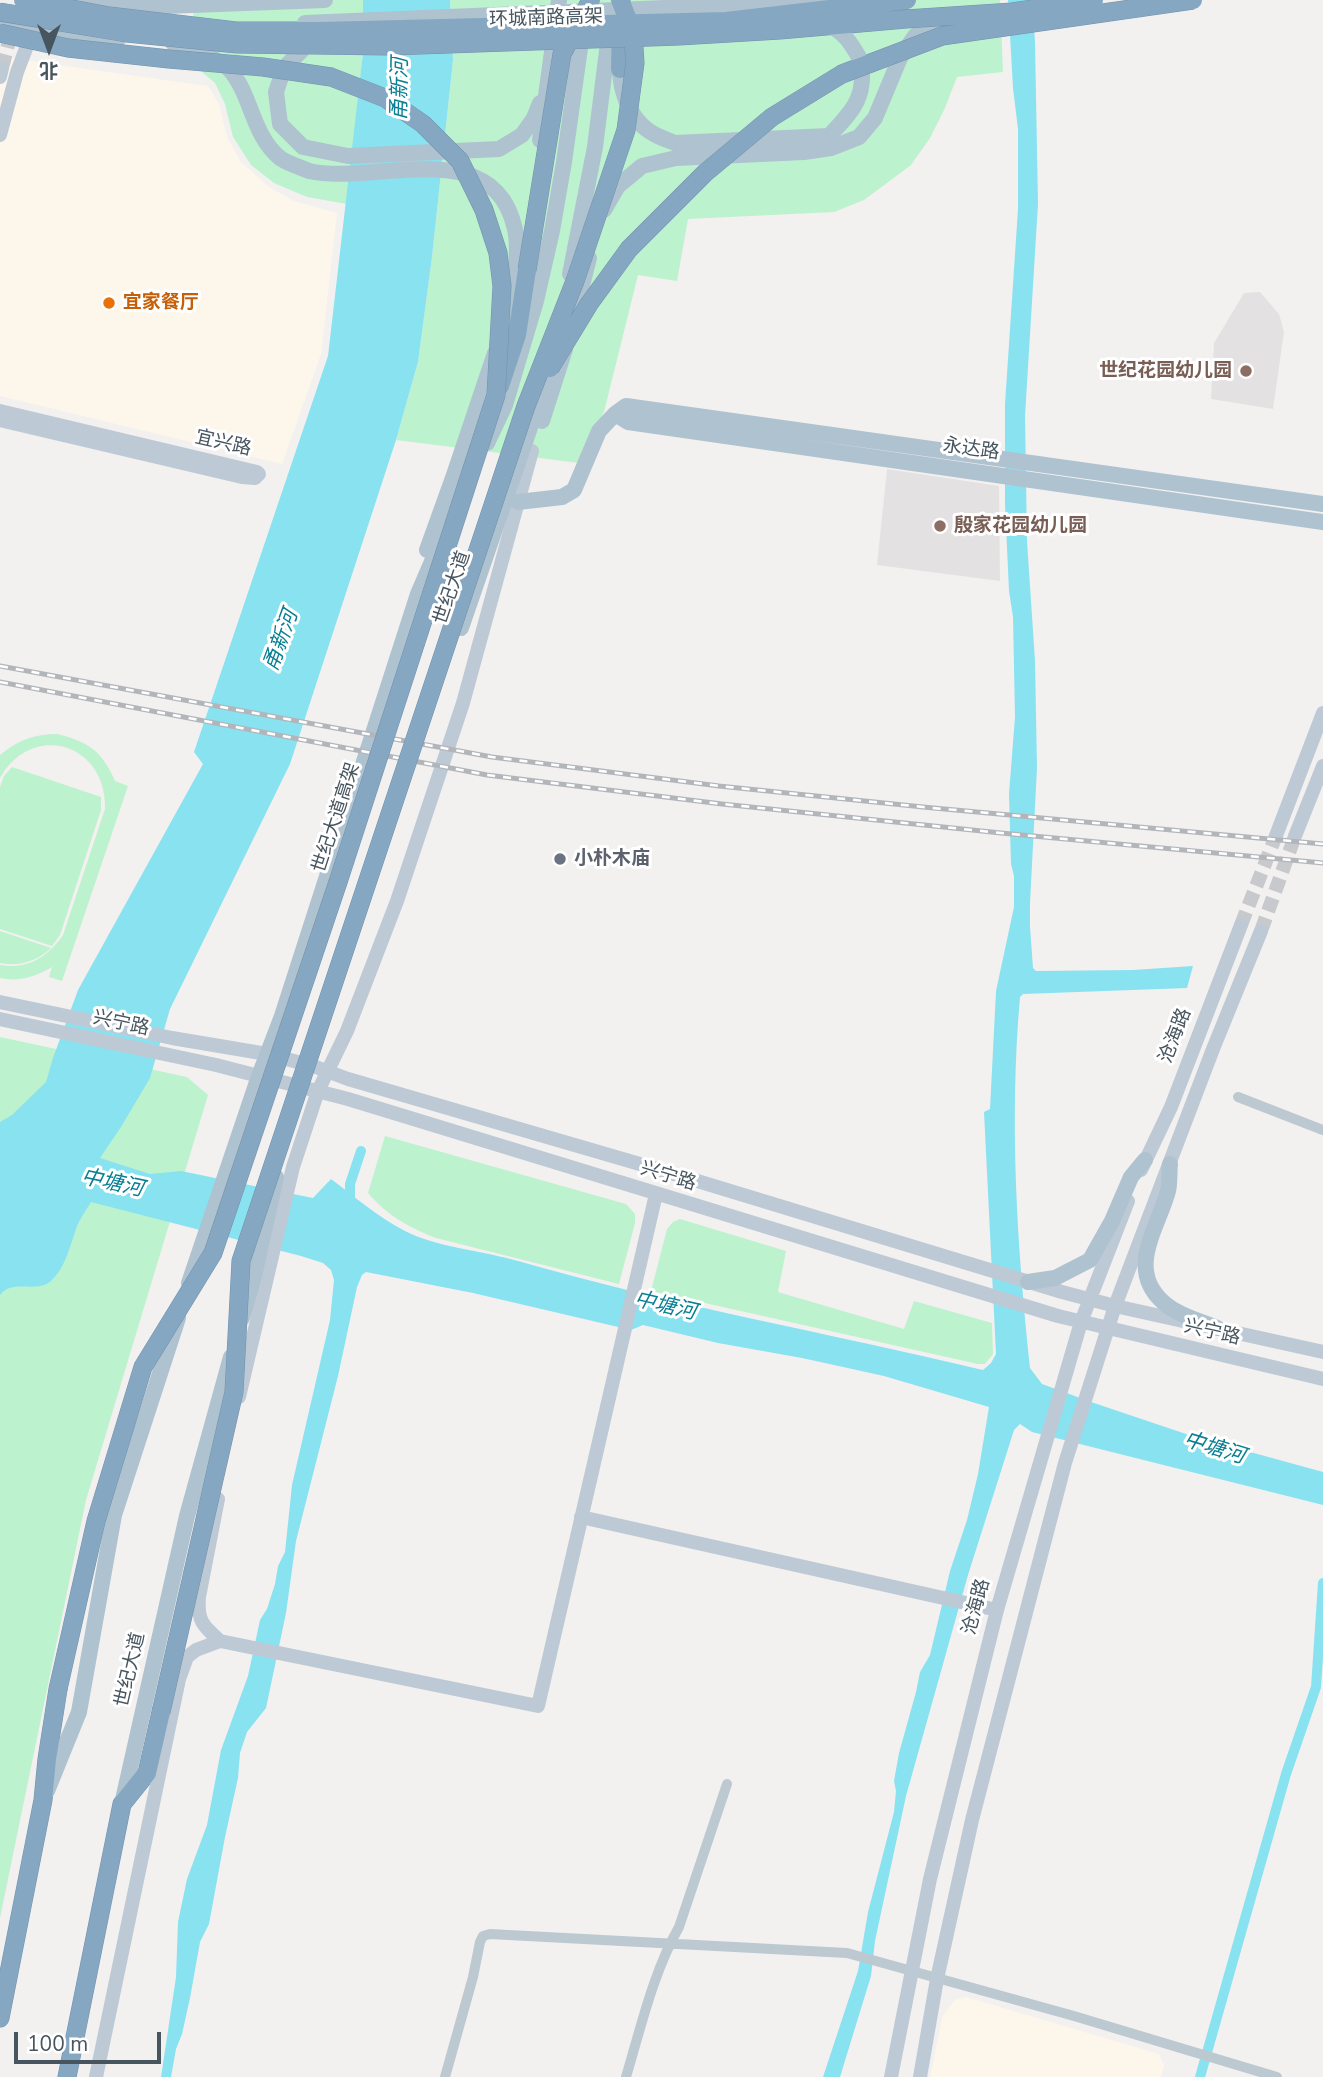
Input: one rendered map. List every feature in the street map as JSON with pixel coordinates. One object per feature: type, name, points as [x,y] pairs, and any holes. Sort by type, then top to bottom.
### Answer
[{"type":"highway","name":"环城南路高架","points":[[23,0],[108,16],[236,31],[320,31],[726,21],[907,0]]},
{"type":"highway","points":[[37,0],[44,0]]},
{"type":"highway","points":[[496,395],[517,335],[562,54],[588,0]]},
{"type":"highway","points":[[612,68],[621,0]]},
{"type":"highway","points":[[122,1804],[147,1773],[234,1392],[241,1261],[526,406],[575,281],[626,130],[635,63],[633,32],[621,0]]},
{"type":"highway","name":"环城南路高架","points":[[0,12],[127,33],[237,44],[391,46],[780,30],[1012,12],[1094,0]]},
{"type":"highway","points":[[526,406],[589,304],[629,249],[705,173],[772,117],[830,81],[942,36],[1193,0]]},
{"type":"highway","points":[[0,33],[68,48],[169,60],[263,67],[331,77],[385,98],[422,124],[460,161],[484,210],[498,253],[502,286],[496,395]]},
{"type":"highway","name":"世纪大道高架","points":[[43,1800],[58,1689],[96,1521],[143,1367],[206,1255],[338,882],[496,395]]},
{"type":"highway","points":[[0,2018],[43,1800]]},
{"type":"highway","name":"世纪大道","points":[[67,2077],[122,1804]]},
{"type":"main road","points":[[37,0],[166,6],[325,0]]},
{"type":"main road","points":[[418,594],[422,564],[501,334],[515,283],[538,153],[559,0]]},
{"type":"main road","name":"世纪大道","points":[[206,1255],[259,1076],[282,1016],[418,594],[463,491],[505,405],[536,301],[552,231],[588,0]]},
{"type":"main road","name":"世纪大道","points":[[122,1804],[187,1516],[254,1276],[276,1175],[320,1069],[511,502],[559,327],[612,68],[613,0]]},
{"type":"main road","points":[[551,61],[534,118],[522,135],[499,149],[348,156],[303,147],[280,124],[276,92],[284,68],[302,50],[331,38],[425,29],[593,21],[719,16],[808,17],[832,26],[848,38],[860,59],[864,74],[861,93],[851,113],[829,135],[675,143],[652,133],[639,122],[626,101],[612,68],[630,0]]},
{"type":"main road","points":[[34,28],[120,29],[271,24],[865,0]]},
{"type":"main road","points":[[320,1069],[347,1031],[397,901],[463,702],[511,502],[532,451],[568,341],[595,230],[604,208],[618,186],[642,166],[676,158],[804,152],[831,148],[859,137],[875,118],[900,58],[915,36],[928,25],[948,14],[979,6],[1061,0]]},
{"type":"main road","points":[[358,21],[593,21],[808,2]]},
{"type":"main road","points":[[0,20],[78,36],[183,44],[229,69],[249,104],[259,132],[270,148],[282,160],[309,171],[340,173],[429,169],[470,174],[494,189],[506,206],[516,230],[515,283]]},
{"type":"main road","points":[[0,135],[17,72],[34,28]]},
{"type":"main road","name":"永达路","points":[[1323,504],[1036,472],[1000,475],[628,422],[615,414],[626,406],[996,459],[1036,472],[1323,522]]},
{"type":"main road","name":"宜兴路","points":[[0,411],[259,474],[256,478],[242,477],[0,420]]},
{"type":"main road","points":[[511,502],[562,497],[575,491],[599,431],[615,414]]},
{"type":"main road","points":[[1277,833],[1323,713]]},
{"type":"main road","points":[[1295,836],[1323,766]]},
{"type":"main road","name":"沧海路","points":[[891,2077],[930,1879],[997,1610],[1081,1322],[1145,1160],[1171,1107],[1241,925]]},
{"type":"main road","name":"沧海路","points":[[920,2077],[937,1979],[972,1819],[1073,1438],[1115,1306],[1261,931]]},
{"type":"main road","name":"兴宁路","points":[[0,1002],[172,1038],[267,1054],[1088,1300],[1323,1352]]},
{"type":"main road","name":"兴宁路","points":[[0,1018],[167,1054],[348,1099],[1030,1308],[1323,1380]]},
{"type":"main road","points":[[220,1642],[204,1627],[198,1613],[199,1597],[230,1438],[312,1090]]},
{"type":"main road","name":"沧海路","points":[[1028,1282],[1055,1278],[1090,1260],[1106,1233],[1131,1177],[1145,1160]]},
{"type":"main road","name":"沧海路","points":[[1170,1164],[1168,1189],[1146,1252],[1147,1282],[1164,1304],[1217,1328]]},
{"type":"main road","points":[[96,2077],[178,1679],[187,1657],[196,1650],[220,1642],[538,1706],[656,1194]]},
{"type":"main road","points":[[43,1800],[79,1712],[114,1516],[206,1255]]},
{"type":"main road","points":[[581,1517],[997,1610]]},
{"type":"street","points":[[1238,1097],[1323,1130]]},
{"type":"street","points":[[626,2077],[652,1990],[680,1927],[727,1784]]},
{"type":"street","points":[[445,2077],[480,1942],[483,1936],[490,1934],[855,1955],[1074,2016],[1277,2077]]},
{"type":"shaded area","points":[[0,55],[208,86],[219,104],[227,137],[241,162],[269,187],[294,201],[337,213],[321,354],[282,464],[0,396]]},
{"type":"shaded area","name":"世纪花园幼儿园","points":[[1260,292],[1279,314],[1284,332],[1273,409],[1211,399],[1214,343],[1244,293]]},
{"type":"shaded area","name":"殷家花园幼儿园","points":[[887,469],[999,486],[1000,581],[877,565]]},
{"type":"shaded area","points":[[966,1997],[1159,2054],[1164,2065],[1161,2077],[930,2077],[943,2015],[955,2000]]},
{"type":"green space","points":[[193,0],[363,0],[363,53],[347,204],[307,197],[274,183],[251,165],[233,137],[225,104],[215,83],[195,66]]},
{"type":"green space","points":[[450,0],[1000,0],[1003,72],[957,77],[930,138],[911,165],[864,200],[834,212],[688,219],[677,281],[638,275],[604,412],[579,463],[396,440],[418,362],[432,257],[453,60]]},
{"type":"green space","points":[[57,734],[78,740],[93,749],[105,762],[115,781],[128,786],[62,981],[49,977],[52,967],[27,978],[0,978],[0,965],[28,964],[51,950],[63,935],[105,809],[102,786],[94,768],[81,755],[65,747],[48,745],[30,750],[14,760],[0,778],[0,755],[27,739]]},
{"type":"green space","points":[[12,767],[101,797],[101,810],[60,935],[52,946],[0,929],[0,787],[4,776]]},
{"type":"green space","points":[[0,931],[51,948],[28,962],[0,963]]},
{"type":"green space","points":[[0,1037],[187,1077],[208,1095],[86,1500],[0,1918]]},
{"type":"green space","points":[[385,1136],[626,1204],[635,1214],[635,1223],[619,1284],[436,1238],[399,1220],[368,1193]]},
{"type":"green space","points":[[680,1219],[786,1251],[778,1292],[904,1329],[914,1301],[992,1323],[993,1354],[985,1364],[978,1364],[651,1291],[667,1229]]},
{"type":"water","points":[[363,0],[450,0],[453,60],[418,362],[396,440],[290,764],[170,1009],[150,1078],[100,1158],[150,1174],[181,1171],[313,1198],[331,1179],[385,1220],[431,1241],[505,1257],[691,1305],[983,1370],[996,1354],[984,1112],[990,1109],[996,991],[1014,907],[1009,794],[1015,717],[1013,617],[1009,591],[1005,504],[1005,404],[1018,209],[1018,129],[1008,0],[1032,0],[1038,204],[1025,416],[1027,541],[1035,661],[1037,768],[1030,903],[1033,968],[1036,971],[1133,970],[1193,966],[1187,988],[1023,994],[1020,997],[1015,1090],[1016,1183],[1030,1368],[1042,1384],[1094,1403],[1192,1436],[1323,1472],[1323,1505],[1032,1432],[1020,1424],[1014,1430],[968,1575],[906,1796],[875,1941],[871,1976],[840,2077],[823,2077],[858,1971],[868,1912],[894,1812],[894,1781],[899,1753],[920,1672],[930,1655],[950,1571],[967,1520],[989,1407],[884,1376],[802,1358],[718,1343],[643,1325],[631,1330],[473,1293],[366,1272],[357,1287],[338,1376],[296,1541],[286,1613],[266,1708],[247,1732],[240,1753],[238,1778],[209,1924],[200,1942],[171,2077],[161,2077],[176,1977],[178,1922],[187,1879],[207,1825],[221,1750],[248,1676],[260,1620],[267,1609],[278,1566],[285,1552],[292,1485],[330,1320],[334,1280],[331,1270],[323,1263],[91,1202],[78,1224],[56,1276],[45,1285],[11,1287],[0,1295],[0,1122],[12,1115],[46,1082],[78,990],[203,764],[194,752],[328,356],[363,53]]},
{"type":"waterway","points":[[350,1206],[350,1184],[361,1151]]},
{"type":"waterway","points":[[1200,2077],[1286,1774],[1316,1687],[1323,1583]]},
{"type":"tunnel","points":[[2,68],[13,25]]},
{"type":"tunnel","points":[[1241,925],[1277,833]]},
{"type":"tunnel","points":[[1261,931],[1295,836]]},
{"type":"railway","points":[[0,666],[492,757],[719,786],[1323,844]]},
{"type":"railway","points":[[0,682],[487,775],[722,804],[1323,863]]},
{"type":"place","name":"宜家餐厅","points":[[109,303]]},
{"type":"place","name":"世纪花园幼儿园","points":[[1246,371]]},
{"type":"place","name":"殷家花园幼儿园","points":[[940,526]]},
{"type":"place","name":"小朴木庙","points":[[560,859]]},
{"type":"water label","name":"甬新河","points":[[401,89]]},
{"type":"water label","name":"甬新河","points":[[282,641]]},
{"type":"water label","name":"中塘河","points":[[112,1184]]},
{"type":"water label","name":"中塘河","points":[[665,1307]]},
{"type":"water label","name":"中塘河","points":[[1214,1449]]}]
